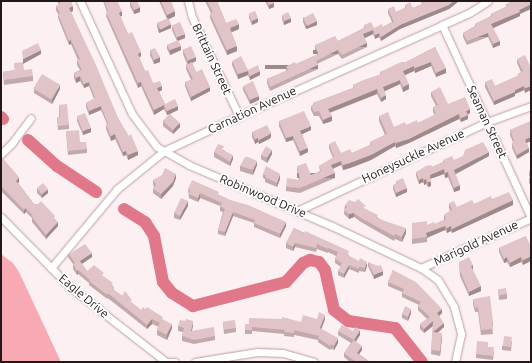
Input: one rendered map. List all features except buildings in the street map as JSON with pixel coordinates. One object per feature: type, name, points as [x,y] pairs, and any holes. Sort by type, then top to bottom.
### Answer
[{"type":"street","name":"Robinwood Drive","points":[[80,1],[132,114],[158,147],[189,165],[297,211],[421,268],[438,280],[454,307],[461,334],[455,362]]},
{"type":"street","name":"Brittain Street","points":[[188,1],[192,17],[239,116]]},
{"type":"street","name":"Carnation Avenue","points":[[51,268],[117,189],[164,151],[469,13],[488,1]]},
{"type":"street","name":"Seaman Street","points":[[442,25],[531,218]]},
{"type":"street","name":"Honeysuckle Avenue","points":[[297,211],[487,122],[531,106]]},
{"type":"street","points":[[1,154],[12,143],[31,118]]},
{"type":"street","name":"Eagle Drive","points":[[1,217],[70,287],[166,362],[175,362]]},
{"type":"street","name":"Marigold Avenue","points":[[421,268],[531,218]]},
{"type":"street","points":[[195,362],[217,360],[257,352],[283,353],[314,362]]},
{"type":"shaded area","points":[[1,254],[13,263],[19,272],[61,362],[1,362]]},
{"type":"waterway","points":[[28,140],[57,166],[96,192]]},
{"type":"waterway","points":[[124,209],[145,222],[154,236],[163,282],[172,293],[193,306],[286,282],[303,263],[310,260],[319,262],[325,270],[334,310],[348,321],[395,328],[422,362]]}]
